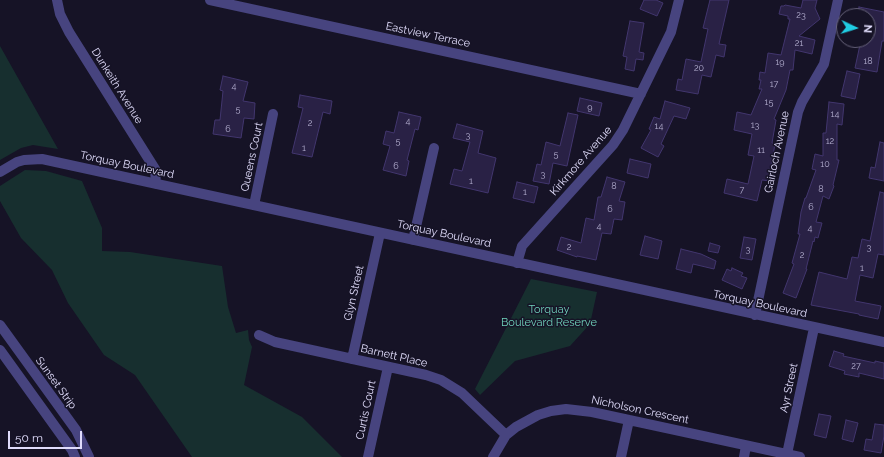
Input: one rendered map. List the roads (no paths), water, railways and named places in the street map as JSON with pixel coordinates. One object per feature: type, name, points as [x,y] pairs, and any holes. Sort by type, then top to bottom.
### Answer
[{"type":"street","name":"Dunkeith Avenue","points":[[57,0],[60,14],[69,32],[155,169],[156,184]]},
{"type":"street","name":"Eastview Terrace","points":[[210,0],[641,94]]},
{"type":"street","name":"Kirkmore Avenue","points":[[517,263],[522,246],[613,145],[623,130],[671,32],[679,0]]},
{"type":"street","name":"Gairloch Avenue","points":[[755,315],[798,112],[802,102],[824,64],[838,0]]},
{"type":"street","name":"Queens Court","points":[[254,205],[273,114]]},
{"type":"street","points":[[414,240],[434,148]]},
{"type":"street","name":"Torquay Boulevard","points":[[0,172],[17,162],[42,159],[884,342]]},
{"type":"street","name":"Glyn Street","points":[[352,359],[380,233]]},
{"type":"street","name":"Sunset Strip","points":[[0,324],[76,430],[89,457]]},
{"type":"street","name":"Ayr Street","points":[[787,454],[814,328]]},
{"type":"street","name":"Barnett Place","points":[[259,336],[275,342],[388,368],[426,375],[441,380],[462,393],[506,435]]},
{"type":"street","points":[[0,350],[72,450],[75,457]]},
{"type":"street","name":"Curtis Court","points":[[368,457],[388,368]]},
{"type":"street","name":"Nicholson Crescent","points":[[493,457],[506,435],[526,420],[551,411],[566,409],[580,410],[629,420],[800,457]]},
{"type":"street","points":[[621,457],[629,420]]},
{"type":"street","points":[[744,457],[746,446]]},
{"type":"park label","name":"Torquay Boulevard Reserve","points":[[549,316]]}]
